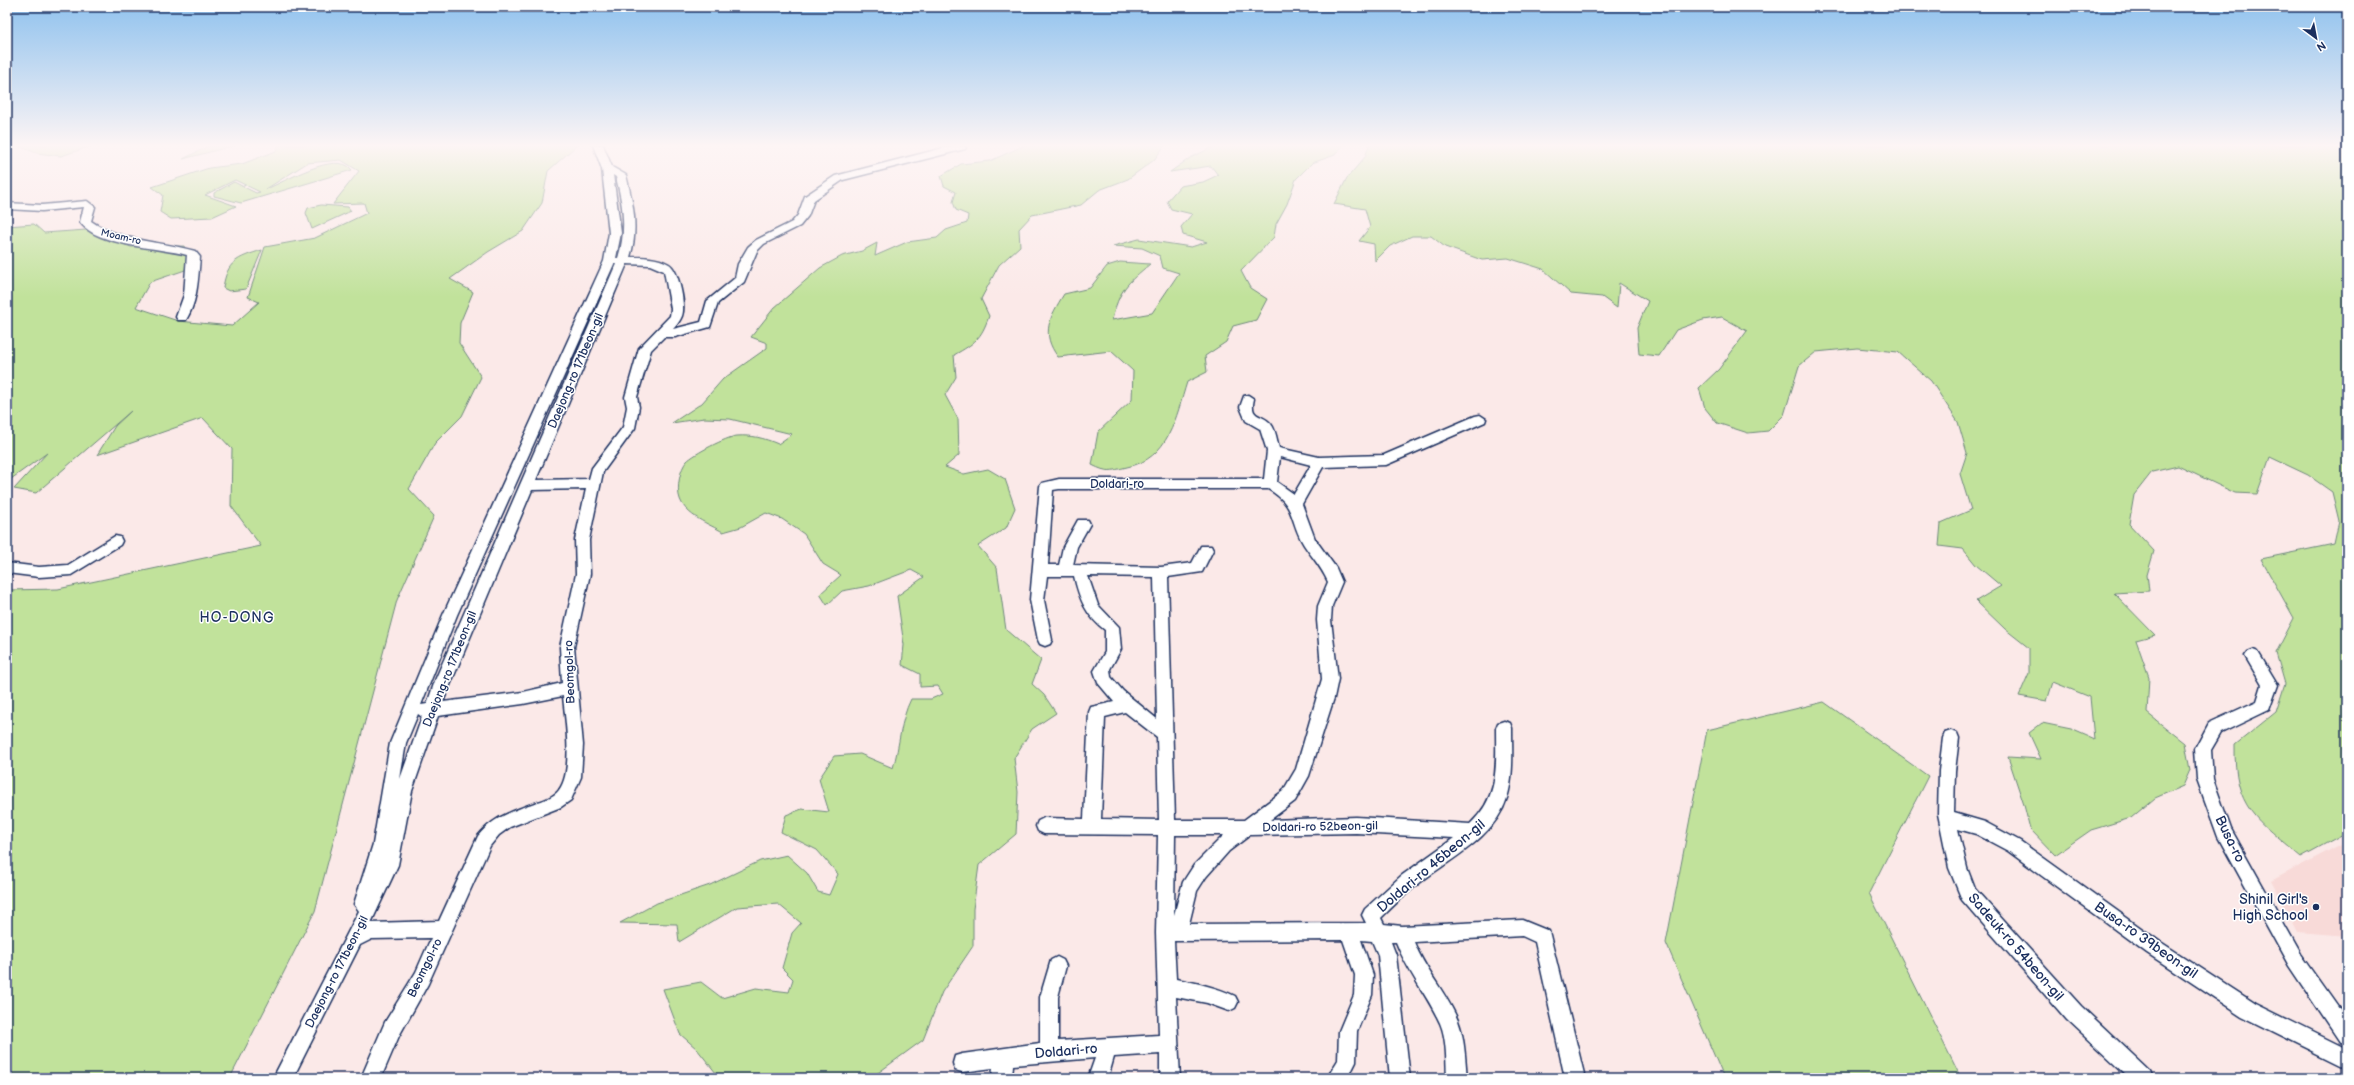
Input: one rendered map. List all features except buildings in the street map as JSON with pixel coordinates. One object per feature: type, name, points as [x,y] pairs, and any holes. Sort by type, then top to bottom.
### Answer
[{"type":"street","points":[[353,939],[381,844],[398,743],[410,712],[450,614],[617,261],[610,196]]},
{"type":"street","points":[[661,333],[675,333],[706,324],[713,301],[740,280],[744,264],[752,249],[760,242],[796,224],[803,216],[809,198],[813,196]]},
{"type":"street","name":"Moam-ro","points":[[7,206],[42,208],[87,204],[90,207],[85,222],[95,231],[120,238],[152,243],[191,253],[194,257],[191,290],[188,307],[182,317]]},
{"type":"street","name":"Beomgol-ro","points":[[371,1078],[392,1029],[422,978],[484,841],[493,830],[504,822],[556,802],[565,795],[573,777],[575,745],[568,642],[583,574],[581,552],[582,540],[594,484],[597,471],[629,428],[633,407],[631,397],[645,348],[670,325],[677,309],[670,269],[647,261],[617,261]]},
{"type":"street","name":"Daejong-ro 171beon-gil","points":[[283,1078],[353,939],[388,864],[404,791],[432,710],[617,261]]},
{"type":"street","points":[[1166,930],[1180,923],[1189,888],[1200,871],[1223,846],[1290,796],[1303,770],[1326,698],[1330,679],[1324,620],[1325,606],[1334,582],[1331,572],[1309,541],[1295,504],[1284,492],[1270,484],[1274,451],[1269,422],[1251,418],[1246,407],[1248,399]]},
{"type":"street","points":[[1274,451],[1320,462],[1386,460],[1480,418]]},
{"type":"street","points":[[1295,504],[1320,462]]},
{"type":"street","points":[[526,485],[594,484]]},
{"type":"street","name":"Doldari-ro","points":[[1045,640],[1036,600],[1041,570],[1047,486],[1059,484],[1270,484]]},
{"type":"street","points":[[1065,571],[1070,547],[1083,524]]},
{"type":"street","points":[[7,568],[39,572],[71,570],[115,542]]},
{"type":"street","points":[[1041,570],[1161,572],[1197,568],[1206,550]]},
{"type":"street","points":[[1080,571],[1086,597],[1090,606],[1097,617],[1112,627],[1114,651],[1102,668],[1102,676],[1129,705],[1165,734]]},
{"type":"street","points":[[1161,572],[1167,826],[1166,930],[1170,1078]]},
{"type":"street","name":"Busa-ro","points":[[2253,656],[2270,685],[2264,705],[2215,728],[2203,748],[2206,779],[2228,839],[2295,960],[2347,1035]]},
{"type":"street","points":[[410,712],[523,698],[570,688]]},
{"type":"street","points":[[1092,826],[1097,712],[1129,705]]},
{"type":"street","name":"Doldari-ro 46beon-gil","points":[[1378,933],[1371,916],[1407,882],[1473,832],[1488,817],[1498,799],[1504,769],[1504,728]]},
{"type":"street","name":"Sadeuk-ro 54beon-gil","points":[[1951,738],[1947,771],[1947,819],[1958,868],[1968,894],[2074,1013],[2143,1078]]},
{"type":"street","name":"Busa-ro 39beon-gil","points":[[1947,819],[1979,827],[2014,846],[2153,947],[2249,1010],[2347,1059]]},
{"type":"street","name":"Doldari-ro 52beon-gil","points":[[1167,826],[1246,828],[1356,825],[1473,832]]},
{"type":"street","points":[[1044,826],[1167,826]]},
{"type":"street","name":"Doldari-ro 46beon-gil","points":[[1166,930],[1349,931],[1402,934],[1522,928],[1544,937],[1575,1078]]},
{"type":"street","points":[[353,939],[372,931],[444,929]]},
{"type":"street","points":[[1337,1078],[1347,1062],[1348,1031],[1363,995],[1364,975],[1349,931]]},
{"type":"street","points":[[1378,933],[1387,955],[1400,1078]]},
{"type":"street","points":[[1402,934],[1412,960],[1449,1021],[1455,1050],[1457,1078]]},
{"type":"street","points":[[1050,1051],[1049,997],[1057,966]]},
{"type":"street","points":[[1168,987],[1206,994],[1229,1002]]},
{"type":"street","name":"Doldari-ro","points":[[962,1063],[1050,1051],[1169,1044]]},
{"type":"street","points":[[1098,1078],[1108,1047]]},
{"type":"street","points":[[1002,1078],[1004,1057]]},
{"type":"shaded area","name":"Shinil Girl's High School","points":[[2347,841],[2347,936],[2298,932],[2271,881]]},
{"type":"green space","points":[[163,196],[207,196],[236,206],[212,217],[171,219],[160,212]]},
{"type":"green space","points":[[214,196],[266,196],[241,203]]},
{"type":"green space","points":[[340,196],[543,196],[542,203],[523,231],[488,252],[450,279],[473,292],[460,323],[459,343],[481,377],[462,416],[435,443],[409,489],[434,516],[397,600],[315,911],[230,1078],[7,1078],[7,590],[58,589],[261,546],[231,506],[232,449],[203,418],[97,455],[115,426],[131,411],[36,493],[14,489],[47,453],[11,479],[7,475],[7,226],[34,224],[44,233],[86,230],[131,247],[184,246],[194,267],[150,282],[136,307],[178,321],[232,326],[259,302],[248,297],[265,247],[315,238],[367,213],[364,203],[333,204]]},
{"type":"green space","points":[[955,196],[1092,196],[1081,205],[1032,215],[1019,229],[1020,246],[999,265],[981,299],[989,316],[986,324],[976,340],[954,355],[956,377],[945,395],[958,419],[959,455],[945,467],[964,474],[988,469],[1005,479],[1015,508],[1006,528],[978,546],[997,568],[1006,630],[1041,660],[1032,684],[1044,695],[1056,713],[1032,729],[1014,758],[1018,792],[1016,834],[979,865],[973,909],[973,946],[942,992],[923,1040],[871,1078],[703,1078],[716,1073],[697,1049],[680,1034],[663,989],[701,982],[722,998],[756,988],[789,992],[793,979],[782,968],[792,933],[801,923],[778,904],[737,907],[679,942],[677,924],[620,923],[657,903],[710,885],[760,861],[787,855],[807,873],[818,892],[829,895],[838,874],[817,850],[781,832],[786,815],[802,809],[829,812],[819,779],[834,756],[860,754],[893,768],[902,724],[911,699],[931,699],[943,694],[938,686],[920,687],[920,674],[902,665],[904,645],[897,596],[924,577],[911,570],[869,586],[842,591],[827,605],[820,594],[841,575],[823,564],[804,534],[782,519],[766,513],[741,527],[723,532],[698,519],[683,505],[678,490],[682,468],[687,461],[696,454],[710,446],[732,437],[758,437],[778,444],[792,434],[730,419],[704,418],[672,423],[702,403],[723,379],[767,348],[767,343],[751,337],[774,308],[820,268],[842,256],[862,251],[877,243],[875,256],[907,242],[937,238],[946,230],[967,223],[968,215],[956,210],[953,202]]},
{"type":"green space","points":[[1172,196],[1290,196],[1276,224],[1274,237],[1241,271],[1250,288],[1267,299],[1256,320],[1233,326],[1226,342],[1205,356],[1207,372],[1187,382],[1169,435],[1162,446],[1153,455],[1141,462],[1127,467],[1106,470],[1092,465],[1098,432],[1132,400],[1133,371],[1111,351],[1058,357],[1049,340],[1049,325],[1051,318],[1064,294],[1090,288],[1107,266],[1120,262],[1150,264],[1125,288],[1118,301],[1112,320],[1152,313],[1179,273],[1163,268],[1160,256],[1142,248],[1113,246],[1139,239],[1191,247],[1207,242],[1183,235],[1181,227],[1192,214],[1171,209],[1167,201]]},
{"type":"green space","points":[[1338,196],[2347,196],[2347,832],[2301,857],[2260,822],[2251,811],[2244,799],[2239,784],[2236,767],[2235,745],[2276,712],[2285,684],[2276,653],[2294,618],[2261,559],[2334,544],[2339,521],[2332,492],[2308,475],[2270,457],[2257,494],[2235,493],[2178,466],[2152,472],[2134,495],[2129,524],[2154,551],[2147,575],[2149,591],[2114,593],[2155,635],[2136,640],[2149,677],[2147,713],[2185,743],[2190,770],[2183,786],[2155,798],[2131,818],[2091,830],[2055,855],[2030,829],[2024,805],[2008,757],[2041,759],[2029,733],[2042,723],[2071,729],[2094,739],[2090,697],[2053,682],[2047,701],[2019,696],[2029,673],[2029,648],[2005,629],[1976,601],[2001,586],[1976,565],[1963,549],[1939,546],[1941,523],[1971,510],[1960,474],[1967,453],[1958,422],[1931,381],[1898,352],[1857,348],[1816,352],[1799,366],[1784,415],[1768,431],[1748,433],[1717,423],[1705,408],[1699,388],[1719,369],[1747,331],[1722,317],[1703,320],[1676,330],[1659,356],[1639,354],[1637,328],[1648,301],[1619,283],[1617,308],[1602,297],[1571,294],[1543,269],[1508,258],[1482,260],[1445,247],[1431,236],[1412,236],[1390,246],[1375,261],[1374,244],[1359,241],[1370,227],[1365,209],[1334,204]]},
{"type":"green space","points":[[321,205],[348,207],[351,211],[312,229],[306,213],[308,208]]},
{"type":"green space","points":[[262,250],[246,289],[229,291],[223,288],[227,272],[235,262],[240,258]]},
{"type":"green space","points":[[1824,702],[1928,776],[1869,893],[1961,1078],[1724,1078],[1666,943],[1707,730]]},
{"type":"place","name":"Shinil Girl's High School","points":[[2316,907]]},
{"type":"district","name":"HO-DONG","points":[[237,617]]}]
